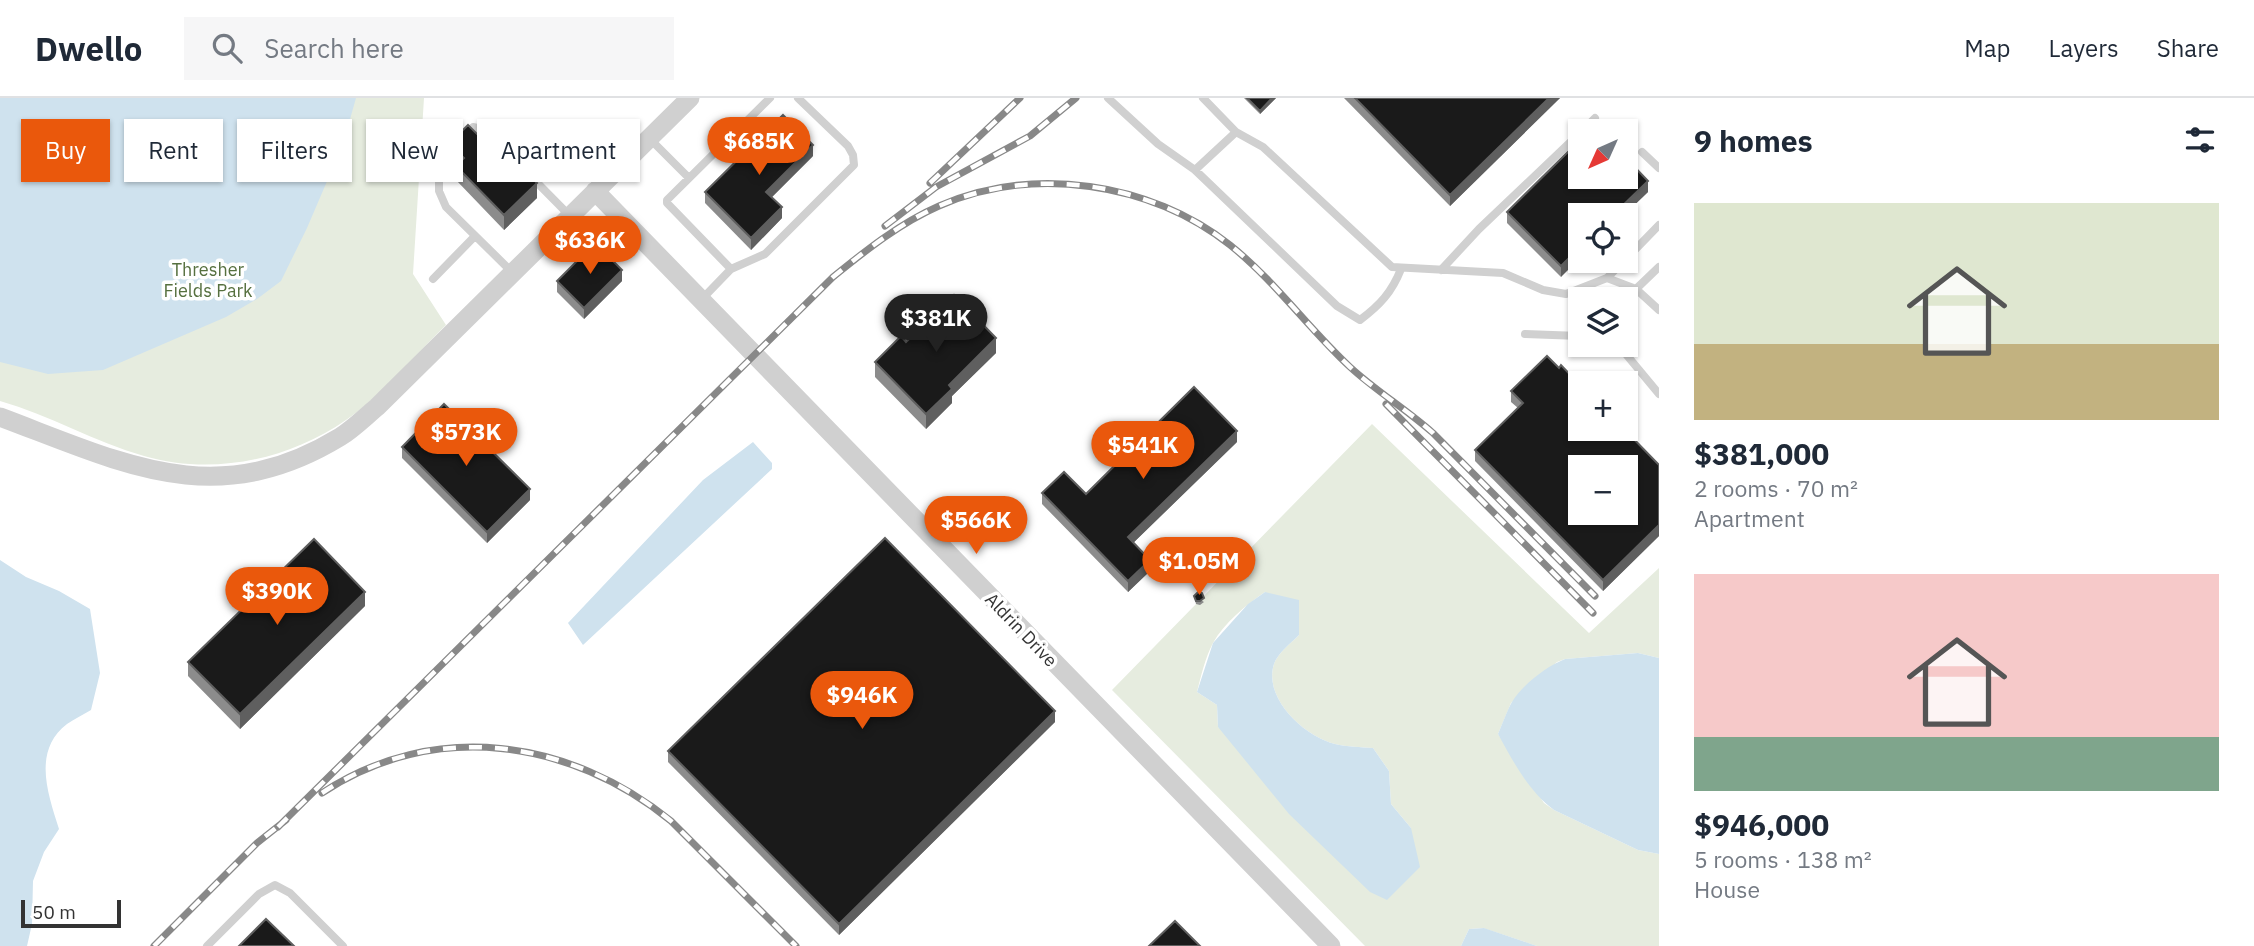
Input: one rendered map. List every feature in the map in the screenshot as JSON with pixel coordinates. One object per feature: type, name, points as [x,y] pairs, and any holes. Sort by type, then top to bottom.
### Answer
[{"type":"street","points":[[0,417],[131,466],[185,476],[228,476],[269,470],[305,456],[343,436],[377,407],[690,98]]},
{"type":"street","name":"Aldrin Drive","points":[[595,191],[1331,946]]},
{"type":"lane","points":[[730,270],[667,200],[770,98]]},
{"type":"lane","points":[[700,300],[730,270],[765,254],[854,165],[848,146],[798,98]]},
{"type":"lane","points":[[1108,98],[1157,144],[1195,170],[1337,306],[1360,320],[1378,306],[1394,288],[1401,268]]},
{"type":"lane","points":[[1203,98],[1236,132],[1263,146],[1392,267],[1503,273],[1543,290],[1566,294],[1607,278],[1612,273]]},
{"type":"lane","points":[[513,273],[446,207],[439,191],[439,177],[447,148],[473,127],[485,130],[570,216]]},
{"type":"lane","points":[[1195,170],[1236,132]]},
{"type":"lane","points":[[649,138],[689,178]]},
{"type":"lane","points":[[1441,270],[1479,229],[1568,144]]},
{"type":"lane","points":[[1643,152],[1659,168]]},
{"type":"lane","points":[[1638,247],[1659,225]]},
{"type":"lane","points":[[433,279],[475,236]]},
{"type":"lane","points":[[1638,287],[1659,267]]},
{"type":"lane","points":[[1607,278],[1631,287]]},
{"type":"lane","points":[[1638,291],[1659,310]]},
{"type":"lane","points":[[1525,334],[1568,336]]},
{"type":"lane","points":[[1628,357],[1659,394]]},
{"type":"lane","points":[[207,946],[259,894],[275,885],[290,893],[343,946]]},
{"type":"green space","name":"Thresher Fields Park","points":[[0,98],[424,98],[423,119],[366,119],[366,182],[419,182],[413,274],[446,325],[385,387],[346,420],[323,434],[275,454],[223,464],[197,464],[144,456],[0,401]]},
{"type":"green space","points":[[1372,424],[1589,633],[1659,568],[1659,658],[1638,653],[1557,662],[1511,703],[1498,734],[1544,803],[1638,850],[1659,854],[1659,946],[1537,946],[1483,928],[1469,929],[1461,946],[1365,946],[1112,690]],"holes":[[[1265,592],[1299,635],[1274,664],[1272,677],[1280,702],[1299,724],[1323,740],[1340,745],[1373,748],[1389,771],[1391,804],[1411,828],[1218,727],[1217,705],[1197,692],[1208,655],[1223,628]]]},
{"type":"water","points":[[0,98],[356,98],[350,119],[237,119],[237,182],[327,182],[281,281],[257,299],[226,317],[103,370],[48,374],[0,362]]},
{"type":"water","points":[[753,442],[772,463],[772,469],[583,645],[568,623],[703,480]]},
{"type":"water","points":[[0,560],[26,577],[59,591],[90,609],[100,673],[91,710],[67,724],[49,747],[46,760],[47,788],[59,829],[44,852],[33,881],[32,924],[27,946],[0,946]]},
{"type":"water","points":[[1265,592],[1299,600],[1299,635],[1274,664],[1272,677],[1280,702],[1299,724],[1323,740],[1340,745],[1373,748],[1389,771],[1391,804],[1411,828],[1420,867],[1387,900],[1370,892],[1289,814],[1218,727],[1217,705],[1197,692],[1213,643],[1248,604]]},
{"type":"water","points":[[1638,653],[1659,658],[1659,854],[1638,850],[1554,810],[1529,785],[1498,734],[1516,696],[1551,666],[1565,659]]},
{"type":"water","points":[[1484,928],[1537,946],[1461,946],[1469,929]]},
{"type":"building","points":[[1247,98],[1272,98],[1260,111]]},
{"type":"building","points":[[1355,98],[1549,98],[1450,195]]},
{"type":"building","points":[[783,115],[813,145],[766,192],[782,207],[751,238],[705,192]]},
{"type":"building","points":[[468,125],[477,134],[477,182],[537,183],[504,215],[463,173],[463,130]]},
{"type":"building","points":[[1568,152],[1568,189],[1638,189],[1638,171],[1648,181],[1625,203],[1568,203],[1568,259],[1561,266],[1507,212]]},
{"type":"building","points":[[595,243],[622,270],[584,308],[557,281]]},
{"type":"building","points":[[954,295],[996,338],[949,385],[952,389],[926,414],[875,362],[901,336],[906,342]]},
{"type":"building","points":[[1547,356],[1568,372],[1568,441],[1636,441],[1659,465],[1659,525],[1603,580],[1475,450],[1523,403],[1511,391]]},
{"type":"building","points":[[1194,387],[1237,431],[1128,537],[1150,560],[1128,581],[1042,493],[1064,472],[1086,494]]},
{"type":"building","points":[[444,404],[530,489],[487,532],[402,447]]},
{"type":"building","points":[[885,538],[1055,711],[839,924],[668,751]]},
{"type":"building","points":[[314,539],[365,592],[240,714],[188,662]]},
{"type":"building","points":[[1198,592],[1202,593],[1204,598],[1196,601],[1194,596]]},
{"type":"building","points":[[266,919],[294,946],[239,946]]},
{"type":"building","points":[[1175,921],[1200,946],[1149,946]]},
{"type":"railway","points":[[930,183],[1020,98]]},
{"type":"railway","points":[[885,226],[936,187],[1030,136],[1076,98]]},
{"type":"railway","points":[[278,827],[833,277],[883,238],[925,213],[975,193],[1013,186],[1090,186],[1128,194],[1164,207],[1198,224],[1230,245],[1262,274],[1350,367],[1433,433],[1595,596]]},
{"type":"railway","points":[[1386,404],[1593,613]]},
{"type":"railway","points":[[322,793],[365,770],[410,755],[455,748],[501,748],[546,757],[590,772],[632,793],[671,821],[796,946]]},
{"type":"railway","points":[[154,946],[257,843],[286,820]]}]
